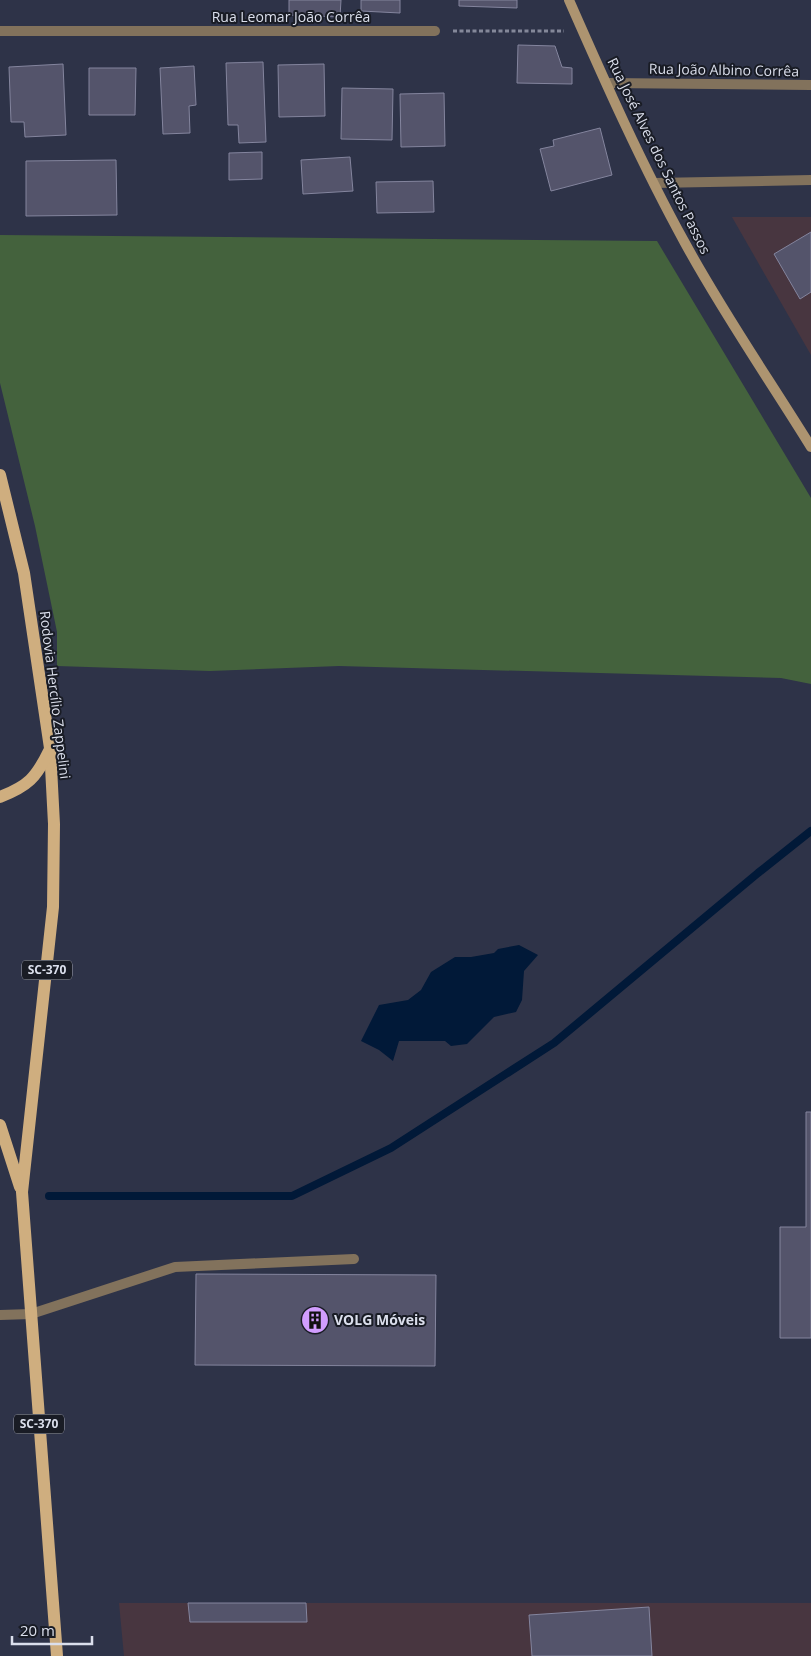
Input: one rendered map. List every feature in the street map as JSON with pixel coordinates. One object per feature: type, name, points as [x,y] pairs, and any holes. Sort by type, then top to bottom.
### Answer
[{"type":"main road","name":"Rodovia Hercílio Zappelini","points":[[0,474],[24,573],[50,748],[54,824],[53,907],[22,1192],[57,1656]]},
{"type":"main road","points":[[0,797],[20,789],[39,772],[50,748]]},
{"type":"main road","name":"Rodovia Hercílio Zappelini","points":[[0,1125],[22,1192]]},
{"type":"street","name":"Rua José Alves dos Santos Passos","points":[[568,0],[654,183],[686,244],[718,299],[811,447]]},
{"type":"street","name":"Rua Leomar João Corrêa","points":[[0,31],[436,31]]},
{"type":"street","name":"Rua João Albino Corrêa","points":[[607,83],[811,85]]},
{"type":"street","points":[[654,183],[811,180]]},
{"type":"street","points":[[0,1315],[31,1314],[175,1267],[354,1259]]},
{"type":"path","points":[[436,31],[582,31]]},
{"type":"shaded area","points":[[732,217],[811,217],[811,355]]},
{"type":"shaded area","points":[[119,1603],[811,1603],[811,1656],[124,1656]]},
{"type":"green space","points":[[0,235],[657,241],[811,498],[811,684],[781,678],[339,666],[210,671],[57,666],[57,632],[35,526],[0,383]]},
{"type":"water","points":[[519,945],[538,955],[524,971],[522,1000],[516,1012],[494,1017],[467,1044],[451,1046],[445,1041],[399,1041],[393,1061],[379,1050],[361,1041],[379,1005],[408,1000],[421,990],[431,972],[455,957],[471,957],[494,953],[498,949]]},
{"type":"building","points":[[289,0],[341,0],[340,17],[289,15]]},
{"type":"building","points":[[361,0],[400,0],[400,13],[361,11]]},
{"type":"building","points":[[459,0],[517,0],[517,8],[459,6]]},
{"type":"building","points":[[518,45],[555,46],[562,67],[572,68],[572,84],[517,83]]},
{"type":"building","points":[[263,62],[266,142],[239,143],[238,125],[228,125],[226,63]]},
{"type":"building","points":[[63,64],[66,135],[25,137],[24,122],[11,122],[9,67]]},
{"type":"building","points":[[324,64],[325,116],[279,117],[278,65]]},
{"type":"building","points":[[194,66],[196,105],[189,106],[190,133],[163,134],[160,68]]},
{"type":"building","points":[[89,68],[136,68],[135,115],[89,115]]},
{"type":"building","points":[[342,88],[393,89],[392,140],[341,139]]},
{"type":"building","points":[[444,93],[445,146],[401,147],[400,94]]},
{"type":"building","points":[[600,128],[612,175],[551,191],[540,149],[554,146],[553,140]]},
{"type":"building","points":[[262,152],[262,179],[229,180],[229,153]]},
{"type":"building","points":[[350,157],[353,191],[303,194],[301,160]]},
{"type":"building","points":[[116,160],[117,215],[26,216],[26,161]]},
{"type":"building","points":[[433,181],[434,212],[377,213],[376,182]]},
{"type":"building","points":[[811,232],[811,292],[800,299],[774,254]]},
{"type":"building","points":[[806,1112],[811,1112],[811,1338],[780,1338],[780,1227],[806,1227]]},
{"type":"building","name":"VOLG Móveis","points":[[196,1274],[436,1275],[435,1366],[195,1365]]},
{"type":"building","points":[[188,1603],[306,1603],[307,1622],[190,1622]]},
{"type":"building","points":[[649,1607],[652,1656],[532,1656],[529,1615]]},
{"type":"waterway","points":[[49,1196],[292,1196],[391,1148],[554,1043],[811,831]]},
{"type":"place","name":"VOLG Móveis","points":[[315,1320]]}]
